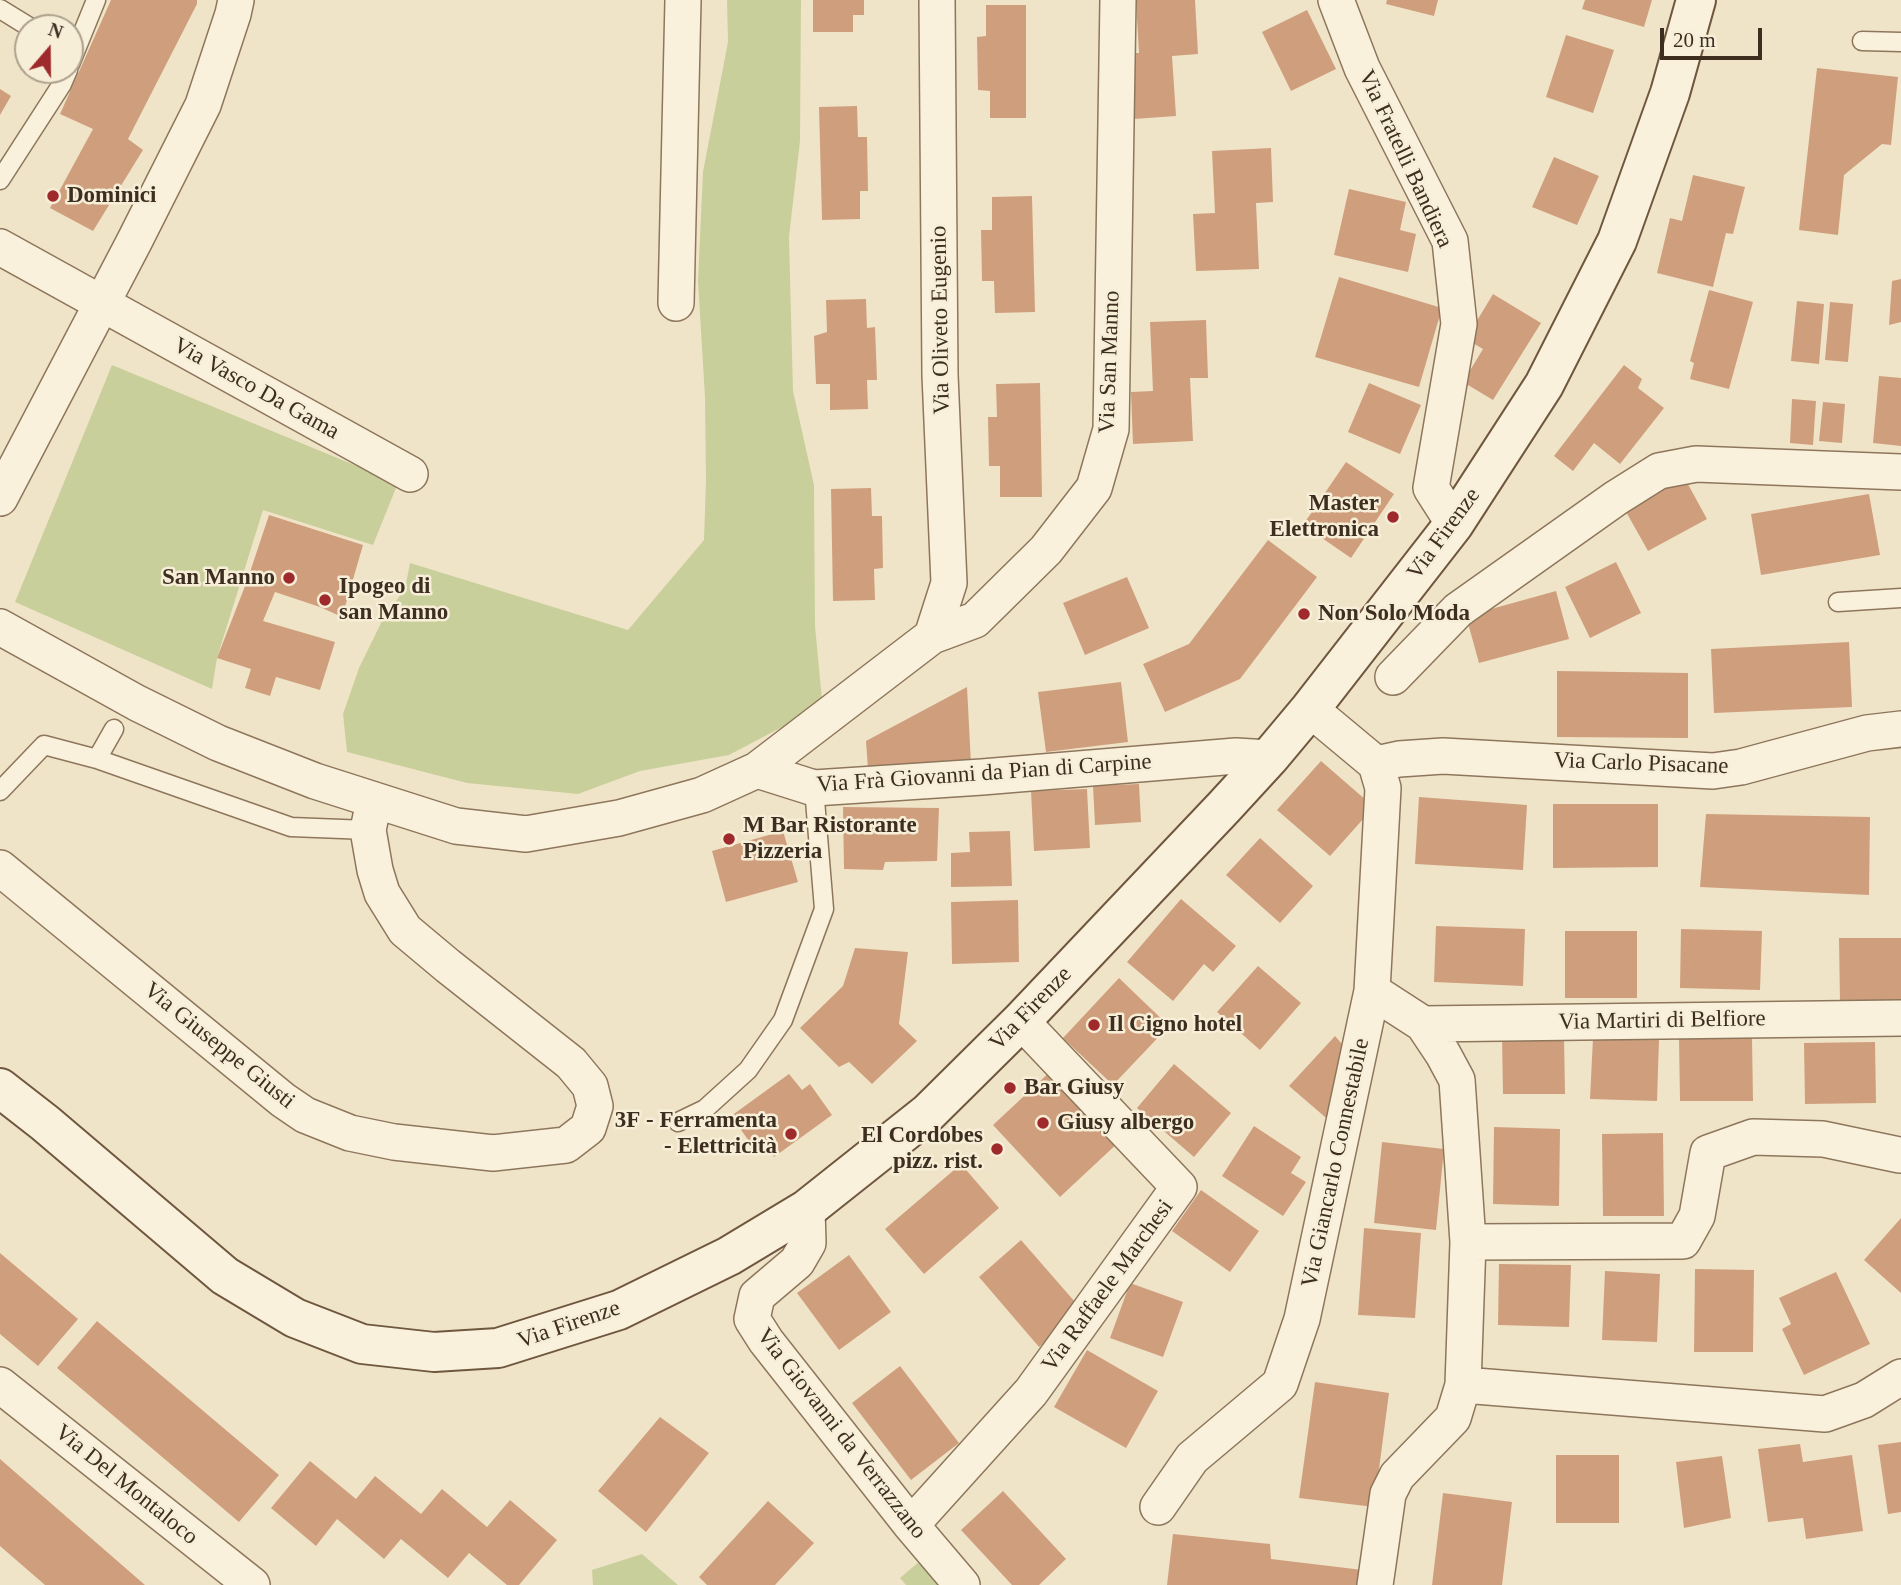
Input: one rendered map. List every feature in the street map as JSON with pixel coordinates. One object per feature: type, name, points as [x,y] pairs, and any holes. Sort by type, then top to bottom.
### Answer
[{"type":"main road","name":"Via Firenze","points":[[0,1088],[225,1276],[295,1318],[362,1344],[434,1352],[498,1348],[619,1310],[729,1256],[807,1209],[928,1113],[1021,1021],[1269,758],[1454,524],[1544,384],[1617,240],[1670,93],[1696,0]]},
{"type":"street","points":[[0,498],[204,105],[236,0]]},
{"type":"street","points":[[676,303],[683,0]]},
{"type":"street","name":"Via Oliveto Eugenio","points":[[932,636],[949,583],[940,375],[937,0]]},
{"type":"street","name":"Via San Manno","points":[[757,770],[932,636],[975,620],[1046,550],[1094,488],[1111,429],[1118,0]]},
{"type":"street","name":"Via Fratelli Bandiera","points":[[1336,0],[1362,68],[1450,241],[1459,324],[1431,488],[1454,524]]},
{"type":"street","name":"Via Vasco Da Gama","points":[[0,247],[410,474]]},
{"type":"street","points":[[1393,677],[1458,610],[1616,498],[1659,471],[1696,464],[1901,472]]},
{"type":"street","points":[[0,627],[137,703],[218,743],[315,781],[371,816],[526,834],[631,815],[702,795],[757,770]]},
{"type":"street","points":[[1310,709],[1377,764]]},
{"type":"street","name":"Via Carlo Pisacane","points":[[1377,764],[1399,759],[1443,756],[1713,771],[1741,767],[1867,733],[1901,729]]},
{"type":"street","name":"Via Frà Giovanni da Pian di Carpine","points":[[757,770],[814,789],[1236,756],[1269,758]]},
{"type":"street","name":"Via Giancarlo Connestabile","points":[[1158,1507],[1192,1458],[1280,1384],[1302,1319],[1372,991],[1382,788],[1377,764]]},
{"type":"street","name":"Via Giuseppe Giusti","points":[[0,868],[283,1100],[305,1115],[350,1133],[394,1142],[493,1153],[566,1145],[588,1128],[596,1106],[590,1086],[571,1063],[405,930],[382,893],[375,870],[371,816]]},
{"type":"street","points":[[1372,991],[1423,1024],[1457,1080],[1468,1242],[1463,1385],[1453,1418],[1396,1476],[1388,1494],[1375,1585]]},
{"type":"street","name":"Via Martiri di Belfiore","points":[[1423,1024],[1901,1018]]},
{"type":"street","name":"Via Raffaele Marchesi","points":[[911,1525],[1031,1392],[1180,1187],[1021,1021]]},
{"type":"street","points":[[1468,1242],[1683,1241],[1697,1216],[1708,1153],[1753,1138],[1824,1139],[1899,1155]]},
{"type":"street","name":"Via Giovanni da Verrazzano","points":[[807,1209],[808,1243],[797,1262],[757,1296],[752,1319],[766,1341],[911,1525],[962,1585]]},
{"type":"street","points":[[1463,1385],[1825,1414],[1864,1400],[1901,1377]]},
{"type":"street","name":"Via Del Montaloco","points":[[0,1385],[252,1585]]},
{"type":"lane","points":[[84,28],[96,0]]},
{"type":"lane","points":[[1861,41],[1901,42]]},
{"type":"lane","points":[[0,180],[62,84]]},
{"type":"lane","points":[[1838,602],[1901,598]]},
{"type":"lane","points":[[97,759],[114,729]]},
{"type":"lane","points":[[0,791],[44,744],[97,759],[291,827],[371,816]]},
{"type":"lane","points":[[678,1122],[705,1109],[748,1070],[783,1020],[824,909],[814,789]]},
{"type":"green space","points":[[727,0],[801,0],[800,141],[789,237],[793,391],[814,485],[815,626],[822,700],[784,726],[729,755],[640,771],[578,794],[467,783],[347,752],[343,714],[359,668],[381,623],[406,584],[410,563],[628,630],[704,540],[705,397],[698,281],[703,172],[728,42]]},
{"type":"green space","points":[[112,365],[398,483],[373,545],[263,510],[217,658],[212,689],[15,602]]},
{"type":"green space","points":[[642,1554],[678,1585],[593,1585],[592,1570]]},
{"type":"green space","points":[[928,1554],[953,1585],[906,1585],[900,1578]]},
{"type":"building","points":[[111,0],[197,0],[128,139],[143,150],[93,231],[50,208],[93,129],[60,114],[73,84],[84,84],[84,60]]},
{"type":"building","points":[[813,0],[864,0],[864,15],[853,15],[853,32],[813,32]]},
{"type":"building","points":[[1136,0],[1195,0],[1198,54],[1172,56],[1176,116],[1134,119],[1130,53],[1139,53]]},
{"type":"building","points":[[1387,0],[1438,0],[1434,16],[1386,4]]},
{"type":"building","points":[[1585,0],[1652,0],[1644,27],[1582,9]]},
{"type":"building","points":[[986,5],[1026,5],[1026,118],[990,118],[990,91],[978,90],[977,37],[986,36]]},
{"type":"building","points":[[1307,10],[1336,69],[1291,91],[1262,32]]},
{"type":"building","points":[[1566,35],[1614,50],[1593,113],[1546,97]]},
{"type":"building","points":[[1817,68],[1898,77],[1891,145],[1882,144],[1844,175],[1838,235],[1799,230]]},
{"type":"building","points":[[0,89],[11,96],[0,115]]},
{"type":"building","points":[[857,106],[858,137],[867,137],[868,191],[860,191],[860,219],[822,220],[819,107]]},
{"type":"building","points":[[1271,148],[1273,202],[1256,203],[1259,269],[1196,271],[1193,214],[1215,213],[1212,151]]},
{"type":"building","points":[[1554,157],[1599,176],[1577,225],[1532,207]]},
{"type":"building","points":[[1693,175],[1745,187],[1733,234],[1726,233],[1713,287],[1657,273],[1670,218],[1682,221]]},
{"type":"building","points":[[1349,189],[1406,202],[1400,230],[1416,234],[1408,272],[1334,255]]},
{"type":"building","points":[[1032,196],[1035,312],[995,313],[994,281],[982,281],[981,230],[992,230],[992,197]]},
{"type":"building","points":[[1339,277],[1442,308],[1419,387],[1315,357]]},
{"type":"building","points":[[1901,279],[1901,322],[1889,325],[1892,281]]},
{"type":"building","points":[[1709,290],[1753,302],[1729,389],[1690,379],[1694,363],[1690,361]]},
{"type":"building","points":[[1493,294],[1541,323],[1493,400],[1463,382],[1483,349],[1466,339]]},
{"type":"building","points":[[866,299],[867,328],[875,327],[877,380],[867,380],[868,409],[830,410],[830,384],[816,384],[814,336],[827,332],[826,300]]},
{"type":"building","points":[[1797,301],[1824,304],[1819,364],[1791,361]]},
{"type":"building","points":[[1830,302],[1853,304],[1848,362],[1825,360]]},
{"type":"building","points":[[1206,320],[1208,378],[1190,378],[1193,441],[1133,444],[1131,392],[1153,391],[1150,322]]},
{"type":"building","points":[[1624,365],[1642,379],[1638,388],[1664,408],[1620,464],[1594,443],[1573,471],[1554,456]]},
{"type":"building","points":[[1879,376],[1901,378],[1901,446],[1873,443]]},
{"type":"building","points":[[1040,383],[1042,497],[1000,497],[1000,466],[989,466],[988,417],[997,417],[996,384]]},
{"type":"building","points":[[1369,383],[1421,405],[1400,454],[1348,432]]},
{"type":"building","points":[[1792,399],[1816,401],[1813,445],[1790,443]]},
{"type":"building","points":[[1823,402],[1845,404],[1842,443],[1819,441]]},
{"type":"building","points":[[1346,462],[1394,494],[1351,558],[1303,525]]},
{"type":"building","points":[[1684,477],[1707,519],[1648,551],[1625,510]]},
{"type":"building","points":[[871,488],[872,516],[882,516],[883,568],[874,569],[875,600],[833,601],[831,489]]},
{"type":"building","points":[[1869,494],[1880,555],[1761,575],[1751,514]]},
{"type":"building","points":[[269,515],[363,545],[342,617],[275,592],[263,621],[335,642],[320,690],[276,677],[270,696],[245,688],[251,669],[217,658]]},
{"type":"building","points":[[1268,540],[1317,577],[1240,679],[1165,712],[1143,664],[1189,644]]},
{"type":"building","points":[[1616,562],[1641,613],[1590,638],[1565,587]]},
{"type":"building","points":[[1127,577],[1149,628],[1085,655],[1063,603]]},
{"type":"building","points":[[1556,591],[1569,639],[1479,663],[1466,616]]},
{"type":"building","points":[[1849,642],[1852,707],[1714,713],[1711,649]]},
{"type":"building","points":[[1557,671],[1688,673],[1688,738],[1557,737]]},
{"type":"building","points":[[1121,682],[1128,742],[1046,752],[1038,692]]},
{"type":"building","points":[[967,687],[971,764],[868,769],[866,741]]},
{"type":"building","points":[[1321,761],[1374,807],[1330,856],[1277,810]]},
{"type":"building","points":[[1139,784],[1141,822],[1095,825],[1093,786]]},
{"type":"building","points":[[1087,789],[1090,848],[1034,851],[1031,791]]},
{"type":"building","points":[[1419,797],[1527,805],[1523,870],[1415,864]]},
{"type":"building","points":[[1553,804],[1658,804],[1658,867],[1553,868]]},
{"type":"building","points":[[843,807],[939,808],[937,861],[885,862],[883,870],[844,869]]},
{"type":"building","points":[[1706,814],[1870,817],[1869,895],[1700,887]]},
{"type":"building","points":[[783,831],[798,882],[726,902],[712,851]]},
{"type":"building","points":[[1010,831],[1012,886],[951,887],[951,853],[970,852],[969,832]]},
{"type":"building","points":[[1260,838],[1313,886],[1280,923],[1226,875]]},
{"type":"building","points":[[1181,899],[1236,946],[1213,972],[1204,964],[1173,1001],[1127,962]]},
{"type":"building","points":[[1018,900],[1019,962],[952,964],[951,902]]},
{"type":"building","points":[[1436,926],[1525,929],[1523,986],[1434,982]]},
{"type":"building","points":[[1681,929],[1762,931],[1760,990],[1680,988]]},
{"type":"building","points":[[1565,931],[1637,931],[1637,998],[1565,998]]},
{"type":"building","points":[[1839,938],[1901,938],[1901,1001],[1840,1002]]},
{"type":"building","points":[[855,948],[908,952],[899,1024],[917,1041],[872,1084],[849,1062],[839,1067],[800,1028],[843,986]]},
{"type":"building","points":[[1258,966],[1301,1003],[1260,1050],[1217,1012]]},
{"type":"building","points":[[1119,978],[1169,1026],[1113,1085],[1063,1038]]},
{"type":"building","points":[[1335,1036],[1356,1060],[1339,1129],[1289,1086]]},
{"type":"building","points":[[1564,1036],[1565,1094],[1503,1094],[1502,1037]]},
{"type":"building","points":[[1593,1038],[1659,1040],[1657,1101],[1590,1099]]},
{"type":"building","points":[[1752,1038],[1753,1101],[1680,1101],[1679,1039]]},
{"type":"building","points":[[1875,1042],[1876,1103],[1805,1104],[1804,1043]]},
{"type":"building","points":[[1174,1064],[1231,1113],[1194,1157],[1137,1108]]},
{"type":"building","points":[[1054,1068],[1121,1140],[1060,1197],[993,1125]]},
{"type":"building","points":[[789,1074],[802,1090],[810,1084],[832,1115],[774,1157],[763,1142],[754,1148],[731,1116]]},
{"type":"building","points":[[1254,1126],[1301,1157],[1291,1173],[1306,1182],[1283,1216],[1222,1176]]},
{"type":"building","points":[[1494,1127],[1560,1129],[1559,1206],[1493,1204]]},
{"type":"building","points":[[1663,1133],[1664,1216],[1603,1216],[1602,1134]]},
{"type":"building","points":[[1382,1142],[1444,1149],[1436,1230],[1374,1223]]},
{"type":"building","points":[[961,1164],[999,1208],[924,1274],[885,1229]]},
{"type":"building","points":[[1201,1190],[1259,1231],[1230,1272],[1172,1231]]},
{"type":"building","points":[[1901,1218],[1901,1293],[1864,1260]]},
{"type":"building","points":[[1364,1228],[1421,1233],[1415,1318],[1358,1315]]},
{"type":"building","points":[[1021,1240],[1082,1310],[1039,1347],[979,1277]]},
{"type":"building","points":[[0,1253],[78,1319],[38,1366],[0,1334]]},
{"type":"building","points":[[849,1255],[891,1312],[839,1350],[797,1293]]},
{"type":"building","points":[[1499,1264],[1571,1265],[1569,1327],[1498,1325]]},
{"type":"building","points":[[1695,1269],[1754,1270],[1753,1352],[1694,1352]]},
{"type":"building","points":[[1605,1271],[1660,1274],[1657,1342],[1602,1340]]},
{"type":"building","points":[[1836,1272],[1870,1344],[1804,1375],[1782,1329],[1791,1324],[1779,1298]]},
{"type":"building","points":[[1130,1283],[1183,1302],[1163,1357],[1110,1338]]},
{"type":"building","points":[[97,1321],[279,1475],[239,1522],[57,1368]]},
{"type":"building","points":[[1087,1350],[1158,1391],[1126,1448],[1054,1407]]},
{"type":"building","points":[[900,1366],[959,1443],[911,1480],[852,1403]]},
{"type":"building","points":[[1315,1382],[1389,1393],[1374,1507],[1299,1498]]},
{"type":"building","points":[[660,1417],[709,1453],[646,1532],[598,1491]]},
{"type":"building","points":[[1901,1442],[1901,1512],[1888,1514],[1878,1445]]},
{"type":"building","points":[[1800,1444],[1803,1462],[1852,1455],[1863,1531],[1806,1539],[1803,1518],[1768,1522],[1758,1449]]},
{"type":"building","points":[[1556,1455],[1619,1455],[1619,1523],[1556,1523]]},
{"type":"building","points":[[1722,1456],[1731,1518],[1684,1528],[1676,1462]]},
{"type":"building","points":[[0,1459],[145,1585],[45,1585],[0,1546]]},
{"type":"building","points":[[310,1461],[356,1499],[375,1476],[421,1514],[442,1489],[487,1527],[510,1500],[557,1540],[519,1585],[507,1585],[469,1553],[448,1578],[401,1539],[384,1559],[337,1519],[316,1546],[271,1508]]},
{"type":"building","points":[[1003,1491],[1066,1559],[1039,1585],[1012,1585],[961,1530]]},
{"type":"building","points":[[1443,1493],[1512,1502],[1502,1585],[1432,1585]]},
{"type":"building","points":[[768,1501],[814,1543],[775,1585],[707,1585],[699,1577]]},
{"type":"building","points":[[1173,1534],[1270,1544],[1271,1559],[1371,1571],[1369,1585],[1167,1585]]},
{"type":"place","name":"Dominici","points":[[53,196]]},
{"type":"place","name":"Master Elettronica","points":[[1393,517]]},
{"type":"place","name":"San Manno","points":[[289,578]]},
{"type":"place","name":"Ipogeo di san Manno","points":[[325,600]]},
{"type":"place","name":"Non Solo Moda","points":[[1304,614]]},
{"type":"place","name":"M Bar Ristorante Pizzeria","points":[[729,839]]},
{"type":"place","name":"Il Cigno hotel","points":[[1094,1025]]},
{"type":"place","name":"Bar Giusy","points":[[1010,1088]]},
{"type":"place","name":"Giusy albergo","points":[[1043,1123]]},
{"type":"place","name":"3F - Ferramenta - Elettricità","points":[[791,1134]]},
{"type":"place","name":"El Cordobes pizz. rist.","points":[[997,1149]]}]
